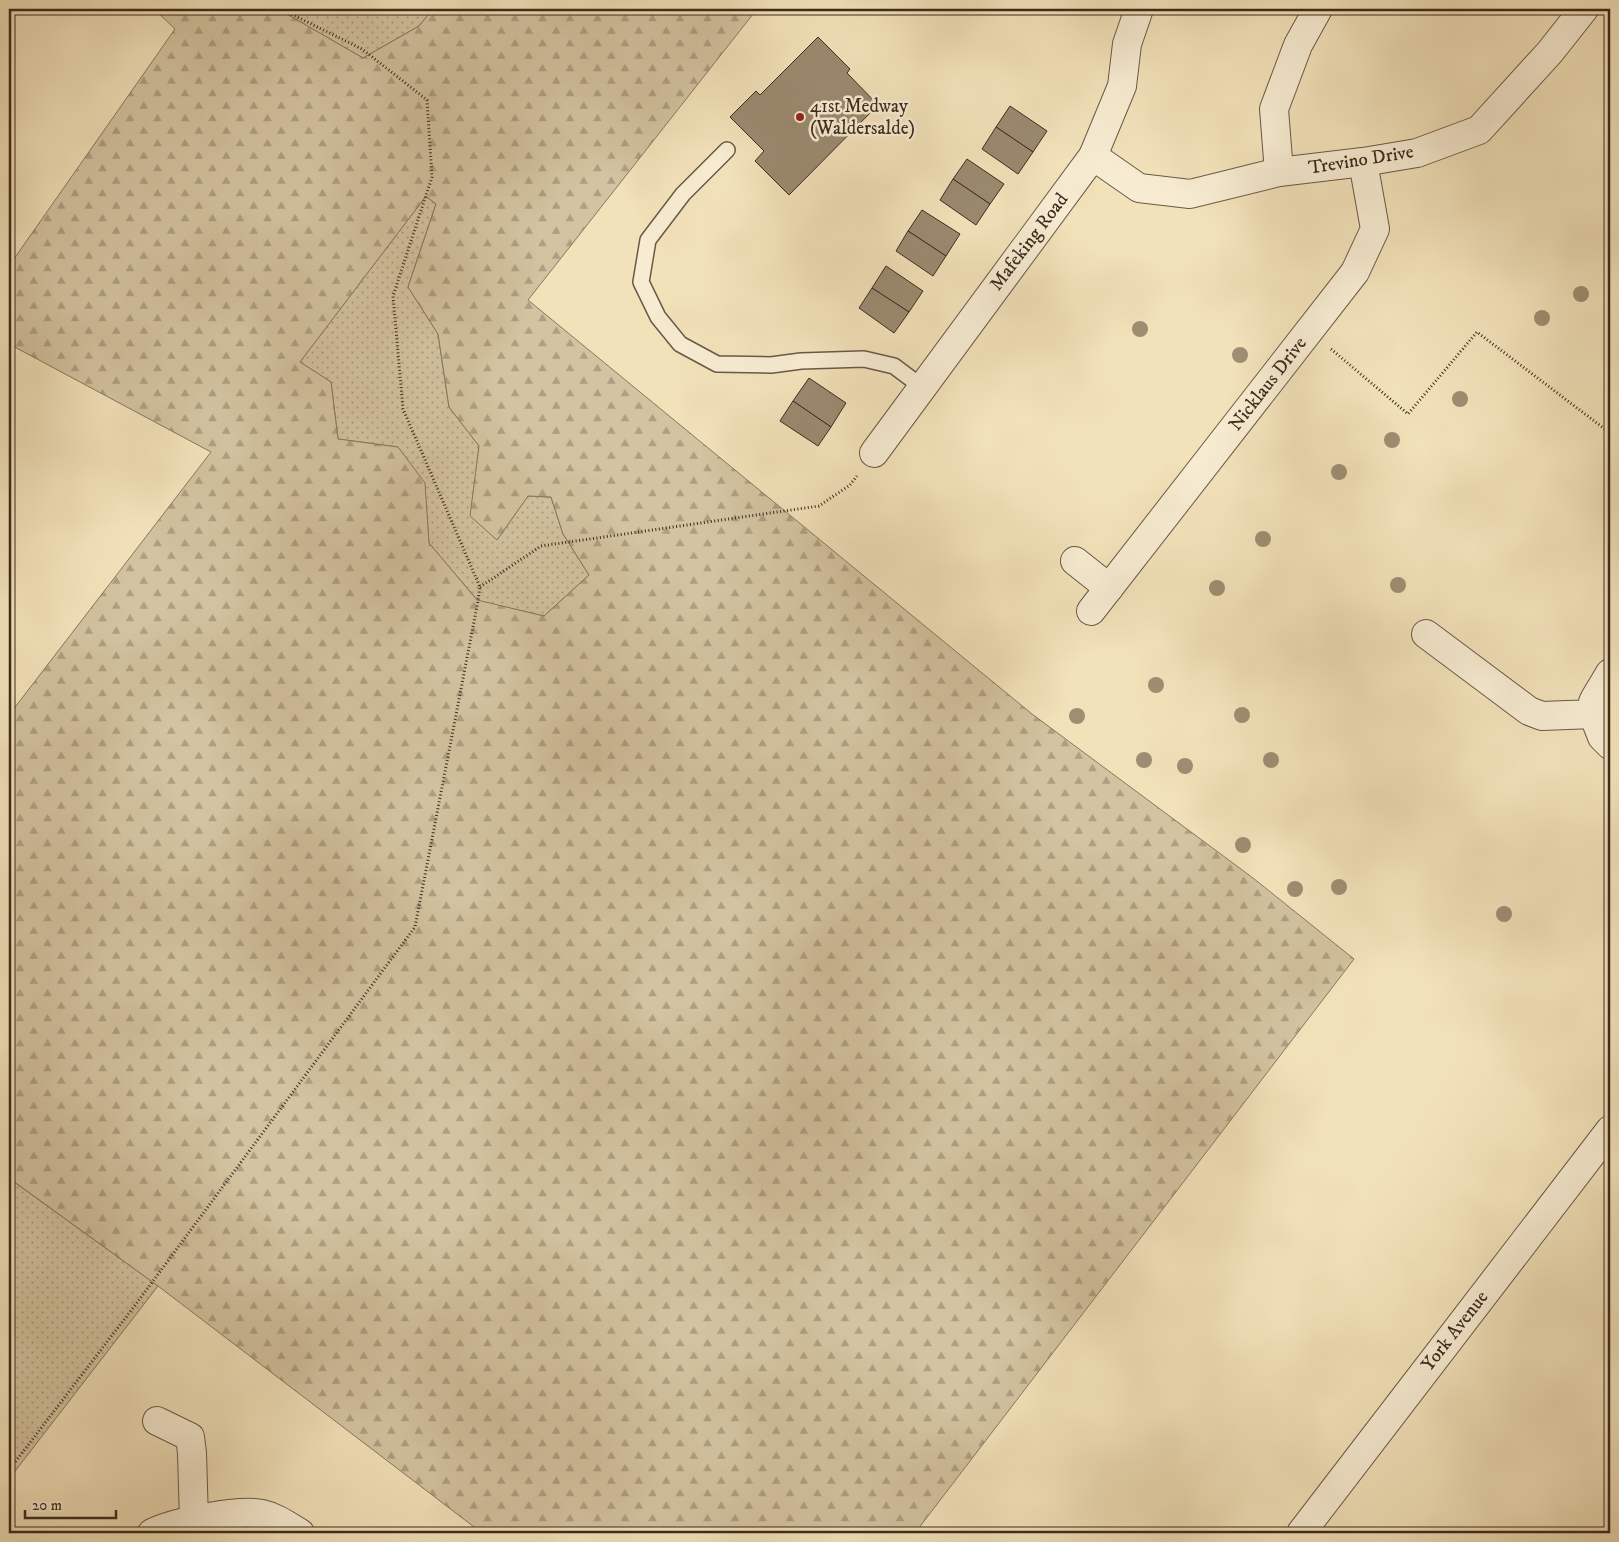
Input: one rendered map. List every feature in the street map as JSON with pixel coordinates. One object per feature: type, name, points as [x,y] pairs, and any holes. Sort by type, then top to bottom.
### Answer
[{"type":"street","name":"Mafeking Road","points":[[874,453],[1093,156],[1122,86],[1127,44],[1139,9]]},
{"type":"street","points":[[1279,172],[1274,109],[1298,45],[1318,9]]},
{"type":"street","name":"Trevino Drive","points":[[1093,156],[1140,188],[1190,194],[1279,172],[1363,162],[1417,153],[1479,130],[1550,52],[1584,9]]},
{"type":"street","name":"Nicklaus Drive","points":[[1091,612],[1356,272],[1375,229],[1363,162]]},
{"type":"street","points":[[1075,561],[1109,588]]},
{"type":"street","points":[[1426,634],[1534,714],[1548,716],[1593,714]]},
{"type":"street","points":[[1610,673],[1593,702],[1593,714],[1602,737],[1610,745]]},
{"type":"street","name":"York Avenue","points":[[1301,1533],[1610,1130]]},
{"type":"street","points":[[157,1421],[190,1436],[194,1521]]},
{"type":"street","points":[[152,1533],[232,1513],[262,1514],[280,1521],[300,1533]]},
{"type":"lane","points":[[727,150],[683,194],[648,240],[641,282],[658,317],[680,344],[717,364],[771,365],[801,361],[864,359],[894,366],[922,386]]},
{"type":"path","points":[[9,1470],[136,1304],[416,927],[480,587],[403,409],[392,296],[432,177],[427,100],[362,48],[280,9]]},
{"type":"path","points":[[1308,332],[1408,414],[1477,332],[1610,432]]},
{"type":"path","points":[[480,587],[541,546],[819,506],[850,486],[874,453]]},
{"type":"green space","points":[[154,9],[278,9],[363,58],[419,26],[433,9],[757,9],[528,300],[1032,714],[1253,878],[1354,959],[915,1533],[482,1533],[158,1286],[9,1178],[9,715],[211,452],[9,344],[9,266],[175,29]],"holes":[[[426,196],[436,204],[408,287],[438,334],[449,407],[479,446],[470,516],[497,540],[528,496],[551,497],[563,534],[589,575],[544,616],[477,600],[429,543],[425,483],[398,447],[338,439],[331,382],[300,362]]]},
{"type":"green space","points":[[278,9],[433,9],[419,26],[363,58]]},
{"type":"green space","points":[[426,196],[436,204],[408,287],[438,334],[449,407],[479,446],[471,516],[497,540],[528,496],[551,497],[563,534],[589,575],[544,616],[478,601],[429,543],[424,483],[398,447],[338,439],[331,382],[300,362]]},
{"type":"green space","points":[[10,1179],[158,1286],[9,1479],[9,1181]]},
{"type":"building","points":[[818,37],[850,69],[847,73],[878,105],[789,195],[755,161],[764,151],[730,117],[756,91],[760,95]]},
{"type":"building","points":[[1010,106],[1047,131],[1033,152],[996,127]]},
{"type":"building","points":[[996,127],[1033,152],[1018,174],[982,149]]},
{"type":"building","points":[[967,159],[1004,184],[990,204],[953,179]]},
{"type":"building","points":[[953,179],[990,204],[976,225],[940,200]]},
{"type":"building","points":[[922,210],[960,234],[946,256],[908,231]]},
{"type":"building","points":[[908,231],[946,256],[933,276],[896,251]]},
{"type":"building","points":[[886,266],[923,291],[909,312],[872,288]]},
{"type":"building","points":[[872,288],[909,312],[894,333],[859,308]]},
{"type":"building","points":[[809,378],[846,403],[831,427],[793,401]]},
{"type":"building","points":[[793,401],[831,427],[818,446],[780,421]]},
{"type":"place","name":"41st Medway (Waldersalde)","points":[[800,117]]}]
